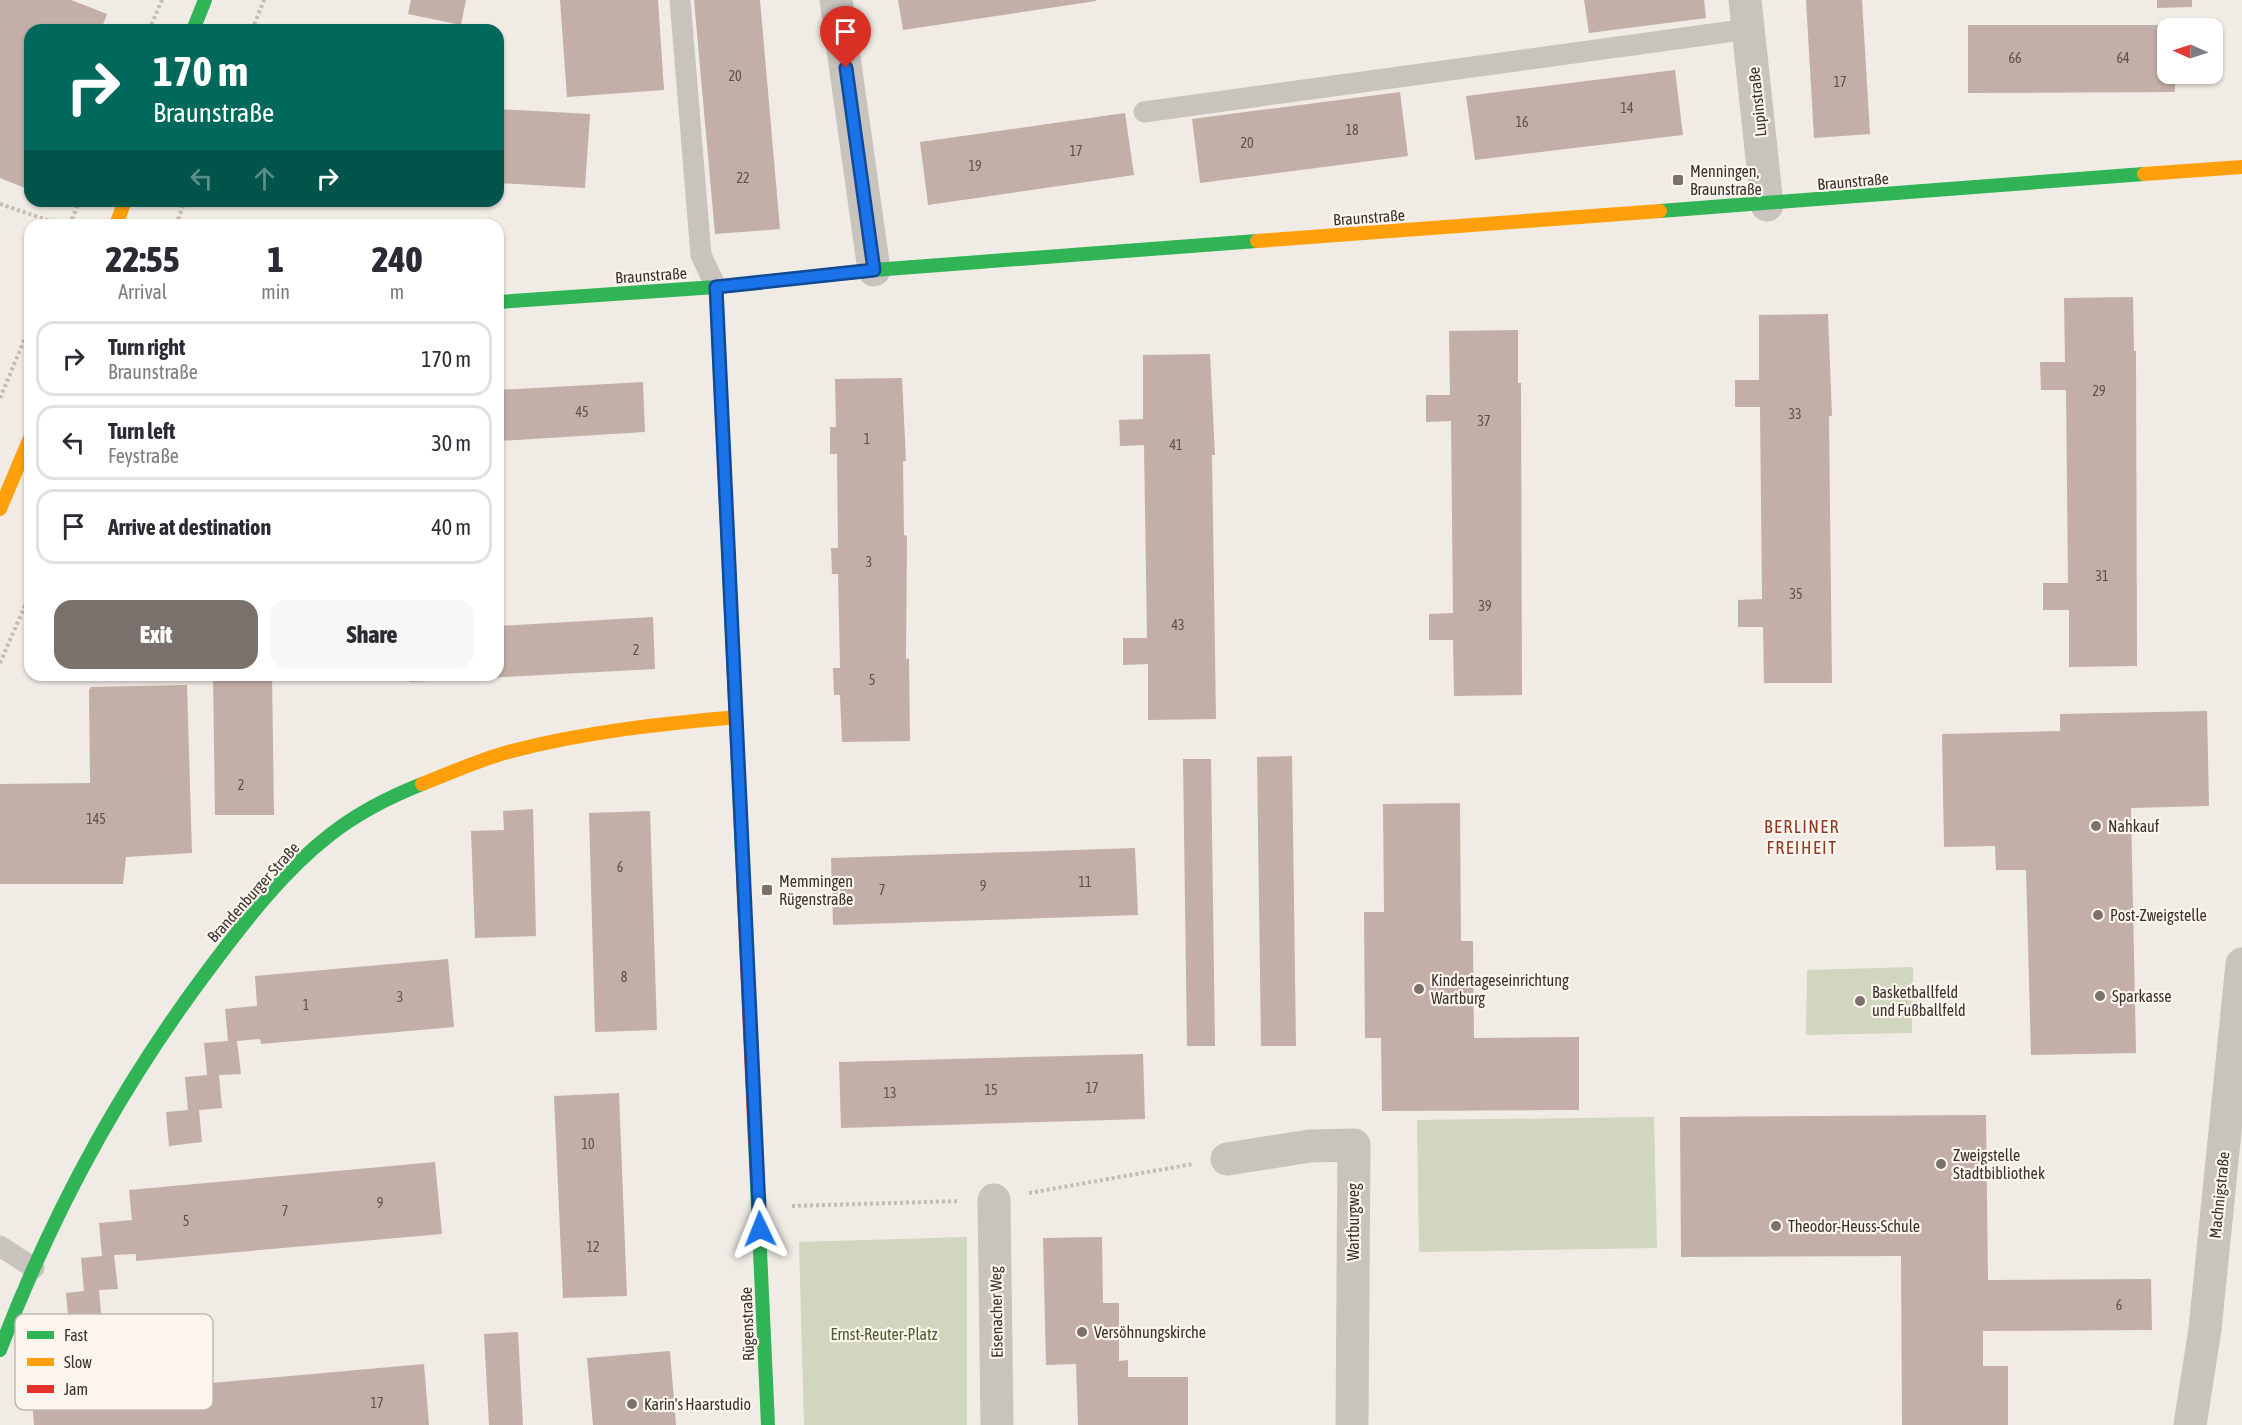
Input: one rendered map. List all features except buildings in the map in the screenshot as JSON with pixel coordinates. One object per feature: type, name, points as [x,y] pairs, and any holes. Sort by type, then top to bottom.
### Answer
[{"type":"street","points":[[195,24],[205,0]]},
{"type":"street","points":[[836,0],[874,270]]},
{"type":"street","name":"Lupinstraße","points":[[1747,14],[1767,205]]},
{"type":"street","name":"Braunstraße","points":[[504,302],[716,287],[874,270],[1767,205],[2242,167]]},
{"type":"street","name":"Rügenstraße","points":[[716,287],[768,1425]]},
{"type":"street","points":[[0,509],[24,452]]},
{"type":"street","name":"Brandenburger Straße","points":[[0,1350],[34,1268],[88,1154],[136,1071],[188,995],[246,920],[301,860],[349,821],[406,790],[506,752],[610,731],[736,717]]},
{"type":"street","name":"Machnigstraße","points":[[2190,1425],[2205,1329],[2242,964]]},
{"type":"street","name":"Wartburgweg","points":[[1227,1159],[1310,1146],[1353,1145],[1352,1425]]},
{"type":"street","name":"Eisenacher Weg","points":[[994,1200],[997,1425]]},
{"type":"lane","points":[[680,0],[701,255],[716,287]]},
{"type":"lane","points":[[1144,112],[1747,14]]},
{"type":"lane","points":[[0,1246],[34,1268]]},
{"type":"path","points":[[152,24],[162,0]]},
{"type":"path","points":[[254,24],[264,0]]},
{"type":"path","points":[[0,204],[44,219]]},
{"type":"path","points":[[0,398],[24,340]]},
{"type":"path","points":[[0,663],[24,608]]},
{"type":"green space","name":"Basketballfeld und Fußballfeld","points":[[1913,967],[1912,1033],[1806,1035],[1807,970]]},
{"type":"green space","points":[[1654,1117],[1657,1248],[1419,1252],[1417,1120]]},
{"type":"green space","name":"Ernst-Reuter-Platz","points":[[967,1237],[967,1425],[804,1425],[799,1242]]},
{"type":"traffic: fast","points":[[195,24],[205,0]]},
{"type":"traffic: fast","points":[[1660,211],[2144,174]]},
{"type":"traffic: fast","points":[[504,302],[716,287],[874,270],[1257,241]]},
{"type":"traffic: fast","points":[[716,287],[743,875]]},
{"type":"traffic: fast","points":[[0,1350],[42,1249],[91,1152],[147,1059],[209,969],[266,897],[313,848],[363,812],[422,784]]},
{"type":"traffic: fast","points":[[755,1142],[768,1425]]},
{"type":"traffic: slow","points":[[2144,174],[2242,167]]},
{"type":"traffic: slow","points":[[118,219],[123,207]]},
{"type":"traffic: slow","points":[[1257,241],[1660,211]]},
{"type":"traffic: slow","points":[[0,509],[24,452]]},
{"type":"traffic: slow","points":[[422,784],[486,759],[536,745],[622,730],[736,717]]},
{"type":"traffic: jam","points":[[743,875],[755,1142]]},
{"type":"place","name":"Menningen, Braunstraße","points":[[1678,180]]},
{"type":"place","name":"Nahkauf","points":[[2096,826]]},
{"type":"place","name":"Memmingen Rügenstraße","points":[[767,890]]},
{"type":"place","name":"Post-Zweigstelle","points":[[2098,915]]},
{"type":"place","name":"Kindertageseinrichtung Wartburg","points":[[1419,989]]},
{"type":"place","name":"Sparkasse","points":[[2100,996]]},
{"type":"place","name":"Basketballfeld und Fußballfeld","points":[[1860,1001]]},
{"type":"place","name":"Zweigstelle Stadtbibliothek","points":[[1941,1164]]},
{"type":"place","name":"Theodor-Heuss-Schule","points":[[1776,1226]]},
{"type":"place","name":"Versöhnungskirche","points":[[1082,1332]]},
{"type":"place","name":"Karin's Haarstudio","points":[[632,1404]]},
{"type":"district","name":"BERLINER FREIHEIT","points":[[1802,837]]},
{"type":"route","points":[[760,1229],[716,287],[874,270],[846,68]]}]
